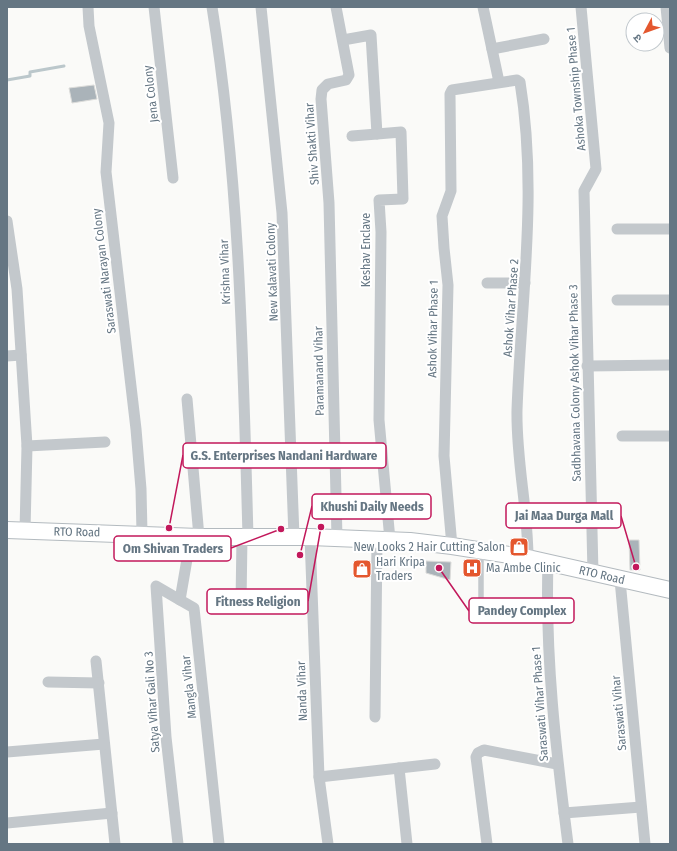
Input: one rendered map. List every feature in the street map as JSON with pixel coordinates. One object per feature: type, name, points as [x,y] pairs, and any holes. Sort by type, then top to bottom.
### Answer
[{"type":"street","name":"Saraswati Narayan Colony","points":[[88,7],[89,26],[109,123],[106,172],[136,428],[141,489],[142,533]]},
{"type":"street","name":"Jena Colony","points":[[154,7],[173,178]]},
{"type":"street","name":"Krishna Vihar","points":[[212,7],[223,72],[232,166],[237,251],[245,536],[241,604]]},
{"type":"street","name":"New Kalavati Colony","points":[[261,7],[282,213],[294,537]]},
{"type":"street","name":"Shiv Shakti Vihar","points":[[329,203],[322,90],[328,84],[346,80],[349,75],[336,7]]},
{"type":"street","points":[[482,7],[499,82]]},
{"type":"street","name":"Ashoka Township Phase 1","points":[[581,7],[596,169],[584,191]]},
{"type":"street","points":[[666,7],[670,48]]},
{"type":"street","points":[[343,40],[370,35],[372,37],[377,134],[352,136]]},
{"type":"street","points":[[492,49],[544,39]]},
{"type":"street","name":"Ashok Vihar Phase 2","points":[[499,82],[519,80],[523,101],[529,212],[517,412],[528,536],[528,558]]},
{"type":"street","name":"Ashok Vihar Phase 1","points":[[452,546],[444,456],[448,285],[442,216],[451,191],[450,94],[452,90],[499,82]]},
{"type":"street","name":"Keshav Enclave","points":[[377,134],[400,132],[403,198],[379,200],[379,420],[383,540]]},
{"type":"street","name":"Sadbhavana Colony Ashok Vihar Phase 3","points":[[584,191],[593,573]]},
{"type":"street","name":"Paramanand Vihar","points":[[329,203],[337,538]]},
{"type":"street","points":[[7,221],[17,289],[22,355],[27,446],[25,531]]},
{"type":"street","points":[[617,229],[670,229]]},
{"type":"street","points":[[487,283],[525,283]]},
{"type":"street","points":[[618,300],[670,300]]},
{"type":"street","points":[[7,356],[22,355]]},
{"type":"street","points":[[587,366],[670,365]]},
{"type":"street","points":[[180,600],[195,536],[188,399]]},
{"type":"street","points":[[622,436],[670,436]]},
{"type":"street","points":[[27,446],[105,442]]},
{"type":"street","name":"RTO Road","points":[[7,530],[142,533],[195,536],[310,536],[452,546],[548,562],[620,580],[670,590]]},
{"type":"street","name":"Nanda Vihar","points":[[310,536],[319,777],[328,844]]},
{"type":"street","points":[[375,718],[383,540]]},
{"type":"street","name":"Saraswati Vihar Phase 1","points":[[548,562],[546,612],[557,764],[568,844]]},
{"type":"street","name":"Saraswati Vihar","points":[[620,580],[645,844]]},
{"type":"street","name":"Satya Vihar Gali No 3","points":[[178,844],[166,736],[156,586],[180,600]]},
{"type":"street","name":"Mangla Vihar","points":[[180,600],[194,608],[219,844]]},
{"type":"street","points":[[96,661],[115,844]]},
{"type":"street","points":[[48,682],[99,683]]},
{"type":"street","points":[[7,752],[104,744]]},
{"type":"street","points":[[487,844],[476,757],[478,753],[484,750],[557,764]]},
{"type":"street","points":[[319,777],[435,764]]},
{"type":"street","points":[[399,768],[407,844]]},
{"type":"street","points":[[564,813],[641,807]]},
{"type":"street","points":[[7,823],[112,813]]},
{"type":"lane","points":[[481,551],[481,611]]},
{"type":"building","points":[[94,85],[97,99],[72,103],[69,88]]},
{"type":"building","points":[[629,540],[639,540],[640,570],[630,570]]},
{"type":"building","points":[[426,561],[451,562],[450,580],[426,573]]},
{"type":"waterway","points":[[7,80],[30,76],[30,72],[64,66]]},
{"type":"place","name":"Fitness Religion","points":[[321,527]]},
{"type":"place","name":"G.S. Enterprises Nandani Hardware","points":[[169,528]]},
{"type":"place","name":"Om Shivan Traders","points":[[281,529]]},
{"type":"place","name":"New Looks 2 Hair Cutting Salon","points":[[519,547]]},
{"type":"place","name":"Khushi Daily Needs","points":[[300,555]]},
{"type":"place","name":"Jai Maa Durga Mall","points":[[636,567]]},
{"type":"place","name":"Pandey Complex","points":[[439,568]]},
{"type":"place","name":"Ma Ambe Clinic","points":[[472,568]]},
{"type":"place","name":"Hari Kripa Traders","points":[[362,569]]}]
